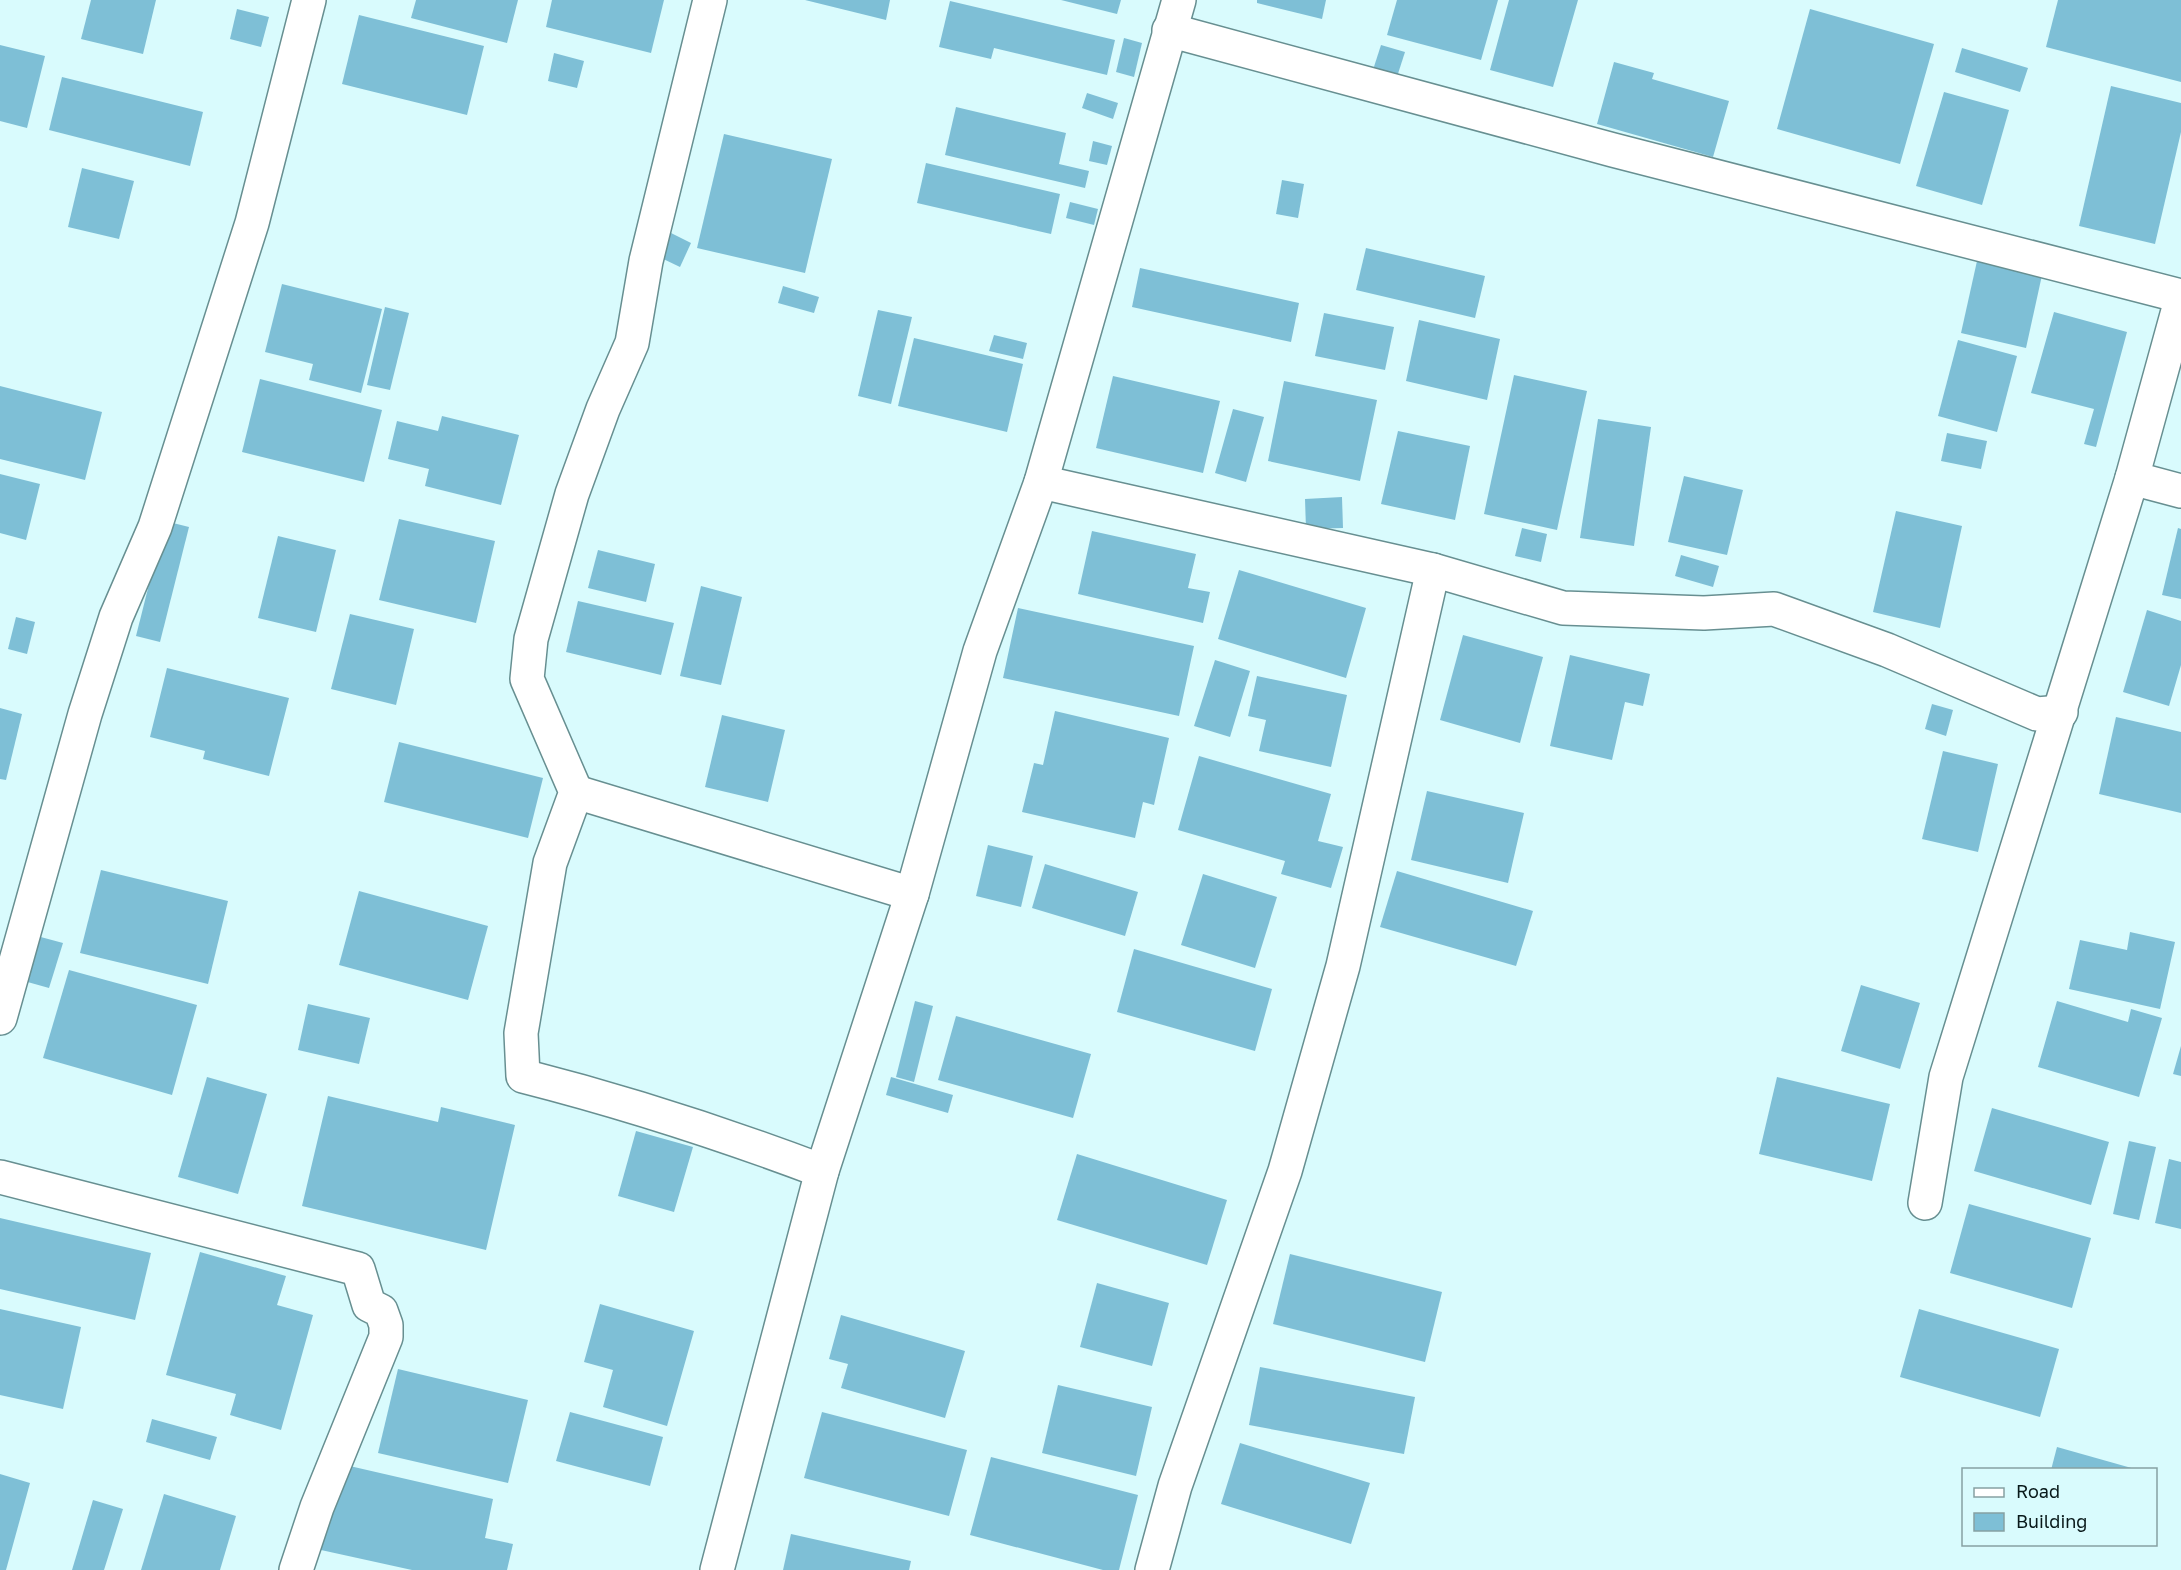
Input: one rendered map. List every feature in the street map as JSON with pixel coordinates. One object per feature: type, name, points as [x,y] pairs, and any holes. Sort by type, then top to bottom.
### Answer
[{"type":"street","points":[[0,1018],[88,704],[116,617],[155,527],[252,223],[309,0]]},
{"type":"street","points":[[710,0],[646,261],[632,343],[603,409],[572,494],[531,639],[527,679],[576,792],[550,863],[521,1034],[523,1076],[642,1108],[742,1141],[822,1172]]},
{"type":"street","points":[[717,1570],[822,1172],[912,894],[980,651],[1041,482],[1174,15],[1602,147],[2181,298],[2132,478],[1946,1077],[1925,1203]]},
{"type":"street","points":[[2132,478],[2181,491]]},
{"type":"street","points":[[1041,482],[1433,570],[1563,608],[1704,612],[1774,609],[1887,650],[2037,714],[2061,712]]},
{"type":"street","points":[[1152,1570],[1175,1486],[1285,1170],[1340,977],[1433,570]]},
{"type":"street","points":[[576,792],[912,894]]},
{"type":"street","points":[[0,1177],[358,1269],[369,1305],[381,1311],[386,1324],[386,1337],[317,1507],[296,1570]]},
{"type":"building","points":[[91,0],[156,0],[143,54],[81,39]]},
{"type":"building","points":[[416,0],[518,0],[507,43],[411,18]]},
{"type":"building","points":[[552,0],[664,0],[651,53],[546,27]]},
{"type":"building","points":[[805,0],[890,0],[886,20]]},
{"type":"building","points":[[1061,0],[1121,0],[1117,14]]},
{"type":"building","points":[[1257,0],[1326,0],[1322,19],[1257,3]]},
{"type":"building","points":[[1397,0],[1498,0],[1481,60],[1387,35]]},
{"type":"building","points":[[1509,0],[1578,0],[1553,87],[1490,70]]},
{"type":"building","points":[[2058,0],[2181,0],[2181,82],[2046,47]]},
{"type":"building","points":[[950,1],[1115,40],[1107,75],[994,48],[991,59],[939,47]]},
{"type":"building","points":[[237,9],[269,17],[261,47],[230,39]]},
{"type":"building","points":[[1810,9],[1934,44],[1900,164],[1777,129]]},
{"type":"building","points":[[359,15],[484,46],[467,115],[342,84]]},
{"type":"building","points":[[1124,38],[1142,43],[1134,77],[1116,72]]},
{"type":"building","points":[[0,45],[45,56],[27,128],[0,121]]},
{"type":"building","points":[[1381,45],[1405,52],[1395,83],[1371,76]]},
{"type":"building","points":[[1962,48],[2028,68],[2020,92],[1955,72]]},
{"type":"building","points":[[554,53],[584,61],[577,88],[548,81]]},
{"type":"building","points":[[1614,62],[1654,73],[1652,79],[1729,101],[1713,157],[1597,124]]},
{"type":"building","points":[[62,77],[203,112],[190,166],[49,130]]},
{"type":"building","points":[[2111,86],[2181,103],[2181,132],[2155,244],[2079,226]]},
{"type":"building","points":[[1944,92],[2009,110],[1982,205],[1916,186]]},
{"type":"building","points":[[1087,93],[1118,103],[1113,119],[1082,108]]},
{"type":"building","points":[[956,107],[1066,133],[1059,164],[1089,171],[1085,188],[945,155]]},
{"type":"building","points":[[724,134],[832,159],[805,273],[697,248]]},
{"type":"building","points":[[1093,141],[1112,146],[1107,165],[1089,161]]},
{"type":"building","points":[[926,163],[1060,194],[1051,234],[917,203]]},
{"type":"building","points":[[82,168],[134,181],[119,239],[68,227]]},
{"type":"building","points":[[1282,180],[1304,184],[1298,218],[1276,214]]},
{"type":"building","points":[[1070,202],[1098,209],[1094,225],[1066,218]]},
{"type":"building","points":[[667,231],[691,243],[680,267],[655,255]]},
{"type":"building","points":[[1366,248],[1485,276],[1475,318],[1356,290]]},
{"type":"building","points":[[1977,261],[2042,275],[2026,348],[1961,333]]},
{"type":"building","points":[[1140,268],[1299,303],[1291,342],[1132,307]]},
{"type":"building","points":[[282,284],[382,309],[361,393],[309,380],[313,364],[265,352]]},
{"type":"building","points":[[783,286],[819,297],[814,313],[778,303]]},
{"type":"building","points":[[385,307],[409,313],[390,390],[367,385]]},
{"type":"building","points":[[878,310],[912,317],[891,404],[858,396]]},
{"type":"building","points":[[2054,312],[2127,332],[2096,447],[2084,444],[2094,409],[2031,393]]},
{"type":"building","points":[[1324,313],[1394,327],[1385,370],[1315,356]]},
{"type":"building","points":[[1419,320],[1500,339],[1487,400],[1406,381]]},
{"type":"building","points":[[994,335],[1027,343],[1023,359],[989,351]]},
{"type":"building","points":[[914,338],[1023,364],[1007,432],[898,406]]},
{"type":"building","points":[[1958,340],[2017,356],[1997,432],[1938,416]]},
{"type":"building","points":[[1514,375],[1587,391],[1557,530],[1484,514]]},
{"type":"building","points":[[1113,376],[1220,401],[1203,473],[1096,448]]},
{"type":"building","points":[[260,379],[382,410],[364,482],[242,452]]},
{"type":"building","points":[[1284,381],[1377,400],[1360,481],[1268,461]]},
{"type":"building","points":[[0,386],[102,412],[85,480],[0,459]]},
{"type":"building","points":[[1233,409],[1264,417],[1246,482],[1215,473]]},
{"type":"building","points":[[442,416],[519,435],[501,505],[425,486],[429,469],[388,459],[397,421],[438,431]]},
{"type":"building","points":[[1598,419],[1651,427],[1634,546],[1580,538]]},
{"type":"building","points":[[1398,431],[1470,446],[1455,520],[1381,504]]},
{"type":"building","points":[[1947,433],[1987,441],[1981,469],[1941,461]]},
{"type":"building","points":[[0,474],[40,484],[26,540],[0,533]]},
{"type":"building","points":[[1684,476],[1743,490],[1727,555],[1668,542]]},
{"type":"building","points":[[1342,497],[1343,528],[1306,529],[1305,499]]},
{"type":"building","points":[[1896,511],[1962,526],[1940,628],[1873,612]]},
{"type":"building","points":[[399,519],[495,541],[476,623],[379,600]]},
{"type":"building","points":[[165,521],[189,527],[160,642],[136,636]]},
{"type":"building","points":[[1522,528],[1547,534],[1541,562],[1515,556]]},
{"type":"building","points":[[2178,528],[2181,529],[2181,599],[2162,595]]},
{"type":"building","points":[[1092,531],[1196,554],[1188,588],[1210,592],[1203,623],[1078,594]]},
{"type":"building","points":[[278,536],[336,550],[316,632],[258,618]]},
{"type":"building","points":[[598,550],[655,564],[646,602],[588,588]]},
{"type":"building","points":[[1681,555],[1719,566],[1713,587],[1675,576]]},
{"type":"building","points":[[1239,570],[1366,608],[1346,678],[1218,639]]},
{"type":"building","points":[[701,586],[742,597],[721,685],[680,676]]},
{"type":"building","points":[[578,601],[674,623],[661,675],[566,652]]},
{"type":"building","points":[[1018,608],[1194,646],[1179,716],[1003,678]]},
{"type":"building","points":[[2147,610],[2181,621],[2181,665],[2169,706],[2123,692]]},
{"type":"building","points":[[350,614],[414,629],[396,705],[331,689]]},
{"type":"building","points":[[16,617],[35,622],[27,654],[8,649]]},
{"type":"building","points":[[1463,635],[1543,657],[1520,743],[1440,720]]},
{"type":"building","points":[[1570,655],[1650,674],[1643,706],[1625,702],[1612,760],[1550,746]]},
{"type":"building","points":[[1215,660],[1250,671],[1230,737],[1194,726]]},
{"type":"building","points":[[167,668],[289,698],[269,776],[203,759],[205,751],[150,737]]},
{"type":"building","points":[[1257,676],[1347,695],[1331,767],[1259,751],[1266,720],[1248,716]]},
{"type":"building","points":[[1932,704],[1953,710],[1946,736],[1925,729]]},
{"type":"building","points":[[0,708],[22,714],[6,780],[0,779]]},
{"type":"building","points":[[1055,711],[1169,738],[1154,805],[1143,802],[1135,838],[1022,812],[1034,763],[1043,765]]},
{"type":"building","points":[[722,715],[785,730],[768,802],[705,787]]},
{"type":"building","points":[[2116,717],[2181,732],[2181,813],[2099,794]]},
{"type":"building","points":[[399,742],[543,778],[528,838],[384,802]]},
{"type":"building","points":[[1943,751],[1998,764],[1978,852],[1922,839]]},
{"type":"building","points":[[1199,756],[1331,794],[1318,841],[1343,847],[1331,888],[1281,874],[1285,861],[1178,830]]},
{"type":"building","points":[[1427,791],[1524,813],[1508,883],[1411,860]]},
{"type":"building","points":[[988,845],[1033,856],[1021,907],[976,896]]},
{"type":"building","points":[[1045,864],[1138,892],[1125,936],[1032,908]]},
{"type":"building","points":[[101,870],[228,901],[208,984],[80,953]]},
{"type":"building","points":[[1397,871],[1533,911],[1516,966],[1380,927]]},
{"type":"building","points":[[1203,874],[1277,897],[1255,968],[1181,945]]},
{"type":"building","points":[[359,891],[488,926],[468,1000],[339,965]]},
{"type":"building","points":[[2130,932],[2175,942],[2160,1009],[2069,989],[2080,940],[2127,950]]},
{"type":"building","points":[[37,936],[63,943],[49,988],[24,981]]},
{"type":"building","points":[[1134,949],[1272,989],[1255,1051],[1117,1012]]},
{"type":"building","points":[[69,970],[197,1005],[172,1095],[43,1058]]},
{"type":"building","points":[[1861,985],[1920,1003],[1900,1069],[1841,1051]]},
{"type":"building","points":[[915,1001],[933,1006],[914,1082],[896,1077]]},
{"type":"building","points":[[2057,1001],[2128,1022],[2131,1009],[2162,1018],[2139,1097],[2038,1067]]},
{"type":"building","points":[[308,1004],[370,1018],[359,1064],[298,1050]]},
{"type":"building","points":[[956,1016],[1091,1054],[1073,1118],[938,1080]]},
{"type":"building","points":[[2181,1046],[2181,1076],[2173,1074]]},
{"type":"building","points":[[207,1077],[267,1094],[238,1194],[178,1177]]},
{"type":"building","points":[[891,1077],[953,1095],[948,1113],[886,1095]]},
{"type":"building","points":[[1777,1077],[1890,1104],[1872,1181],[1759,1154]]},
{"type":"building","points":[[328,1096],[438,1122],[441,1107],[515,1125],[486,1250],[302,1206]]},
{"type":"building","points":[[1992,1108],[2109,1142],[2091,1205],[1974,1171]]},
{"type":"building","points":[[636,1131],[693,1147],[674,1212],[618,1196]]},
{"type":"building","points":[[2129,1141],[2156,1147],[2139,1220],[2113,1214]]},
{"type":"building","points":[[1077,1154],[1227,1200],[1207,1265],[1057,1220]]},
{"type":"building","points":[[2169,1159],[2181,1162],[2181,1229],[2155,1223]]},
{"type":"building","points":[[1969,1204],[2091,1238],[2072,1308],[1950,1273]]},
{"type":"building","points":[[0,1218],[151,1253],[135,1320],[0,1289]]},
{"type":"building","points":[[200,1252],[286,1276],[277,1305],[313,1315],[281,1430],[230,1415],[236,1394],[166,1375]]},
{"type":"building","points":[[1290,1254],[1442,1292],[1425,1362],[1273,1324]]},
{"type":"building","points":[[1097,1283],[1169,1303],[1152,1366],[1080,1347]]},
{"type":"building","points":[[600,1304],[694,1331],[667,1426],[603,1407],[613,1370],[584,1362]]},
{"type":"building","points":[[0,1309],[81,1327],[63,1409],[0,1395]]},
{"type":"building","points":[[1919,1309],[2059,1349],[2040,1417],[1900,1377]]},
{"type":"building","points":[[841,1315],[965,1351],[945,1418],[841,1388],[848,1364],[829,1359]]},
{"type":"building","points":[[1260,1367],[1415,1397],[1404,1454],[1249,1425]]},
{"type":"building","points":[[398,1369],[528,1400],[508,1483],[378,1453]]},
{"type":"building","points":[[1058,1385],[1152,1407],[1136,1476],[1042,1453]]},
{"type":"building","points":[[570,1412],[663,1437],[650,1486],[556,1461]]},
{"type":"building","points":[[822,1412],[967,1450],[949,1516],[804,1478]]},
{"type":"building","points":[[152,1419],[217,1437],[210,1460],[146,1442]]},
{"type":"building","points":[[1240,1443],[1370,1483],[1351,1544],[1221,1504]]},
{"type":"building","points":[[2057,1447],[2131,1468],[2052,1468]]},
{"type":"building","points":[[991,1457],[1138,1495],[1119,1570],[1103,1570],[970,1535]]},
{"type":"building","points":[[341,1464],[493,1499],[485,1538],[513,1544],[507,1570],[412,1570],[321,1550]]},
{"type":"building","points":[[0,1474],[30,1483],[6,1570],[0,1570]]},
{"type":"building","points":[[164,1494],[236,1516],[220,1570],[141,1570]]},
{"type":"building","points":[[93,1500],[123,1509],[104,1570],[72,1570]]},
{"type":"building","points":[[791,1534],[911,1561],[909,1570],[783,1570]]}]
